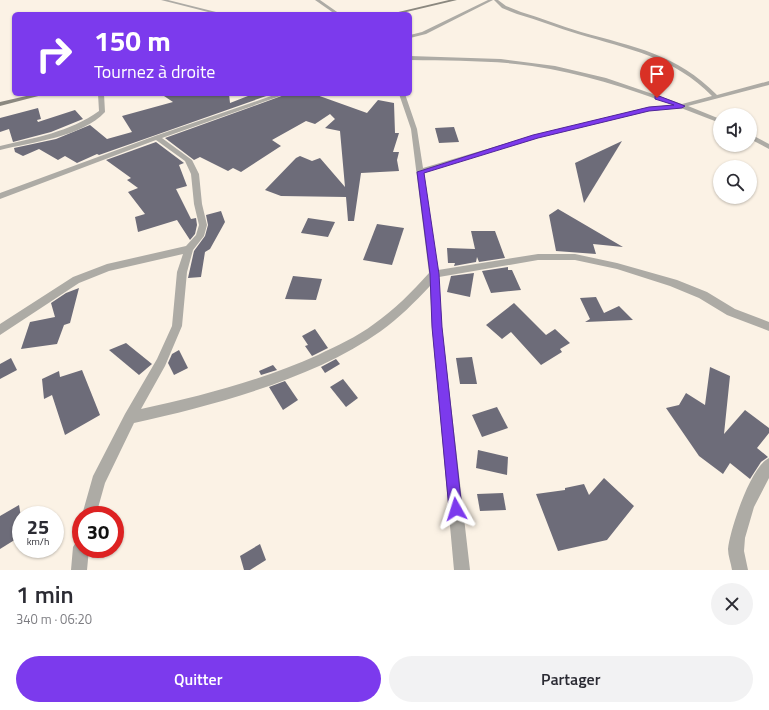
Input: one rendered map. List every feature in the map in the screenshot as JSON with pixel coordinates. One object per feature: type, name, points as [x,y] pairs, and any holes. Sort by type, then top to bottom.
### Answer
[{"type":"main road","points":[[401,12],[455,0]]},
{"type":"main road","points":[[0,104],[34,96]]},
{"type":"street","points":[[163,0],[214,12]]},
{"type":"street","points":[[316,0],[335,12]]},
{"type":"street","points":[[412,36],[424,33],[491,0]]},
{"type":"street","points":[[496,0],[504,7],[520,13],[661,58],[687,71],[706,85],[716,97]]},
{"type":"street","points":[[412,58],[471,59],[531,64],[620,85],[713,118]]},
{"type":"street","points":[[420,172],[543,134],[649,109],[682,106],[769,83]]},
{"type":"street","points":[[0,148],[68,130],[93,119],[102,112],[101,96]]},
{"type":"street","points":[[0,196],[157,138],[277,96]]},
{"type":"street","points":[[403,96],[414,129],[434,274],[438,335],[462,570]]},
{"type":"street","points":[[91,506],[98,481],[161,362],[177,326],[182,272],[189,249],[200,236],[203,225],[198,204],[195,174],[188,160],[157,138]]},
{"type":"street","points":[[757,140],[769,146]]},
{"type":"street","points":[[0,330],[76,280],[107,268],[189,249]]},
{"type":"street","points":[[130,418],[180,407],[285,375],[339,350],[377,328],[412,299],[434,274],[538,257],[575,257],[617,266],[673,283],[703,295],[731,312],[769,327]]},
{"type":"street","points":[[740,570],[736,550],[742,520],[760,479],[769,465]]},
{"type":"street","points":[[79,570],[80,558]]},
{"type":"building","points":[[164,96],[229,96],[230,103],[248,96],[266,96],[99,155],[97,154],[77,163],[65,156],[58,160],[39,149],[23,156],[15,152],[14,148],[56,139],[90,125],[107,139],[132,132],[122,116],[173,102]]},
{"type":"building","points":[[281,96],[320,96],[367,113],[378,100],[394,103],[395,133],[399,133],[393,152],[399,152],[397,160],[399,171],[361,173],[354,221],[348,221],[346,197],[281,196],[265,190],[296,158],[300,156],[312,161],[320,158],[345,187],[340,131],[325,128],[335,119],[330,114],[315,124],[306,121],[272,140],[281,146],[241,172],[233,168],[228,171],[200,157],[194,160],[165,138]]},
{"type":"building","points":[[38,108],[41,119],[37,120],[38,122],[75,110],[83,119],[51,132],[13,142],[9,129],[0,132],[0,118]]},
{"type":"building","points":[[454,127],[459,142],[439,143],[435,128]]},
{"type":"building","points":[[622,141],[584,203],[575,163]]},
{"type":"building","points":[[156,142],[184,163],[179,165],[187,186],[176,189],[191,219],[196,218],[197,225],[195,234],[190,240],[177,220],[138,232],[135,217],[145,214],[128,192],[138,188],[127,180],[131,178],[106,160]]},
{"type":"building","points":[[558,209],[623,247],[593,244],[596,254],[556,251],[549,215]]},
{"type":"building","points":[[221,211],[225,222],[210,249],[205,252],[201,277],[188,278],[194,251],[205,236],[208,225],[206,215]]},
{"type":"building","points":[[308,218],[335,222],[328,237],[301,233]]},
{"type":"building","points":[[377,224],[404,228],[392,265],[363,260]]},
{"type":"building","points":[[471,231],[495,231],[505,258],[479,262],[477,257],[476,262],[454,266],[455,263],[448,263],[447,248],[475,249]]},
{"type":"building","points":[[508,267],[508,270],[512,270],[521,290],[491,293],[482,271]]},
{"type":"building","points":[[474,273],[470,297],[447,292],[451,276]]},
{"type":"building","points":[[293,276],[322,279],[316,300],[285,299]]},
{"type":"building","points":[[79,288],[70,323],[64,325],[57,344],[21,349],[30,322],[55,317],[51,303],[66,293]]},
{"type":"building","points":[[596,297],[604,313],[619,306],[633,320],[585,322],[590,319],[580,298]]},
{"type":"building","points":[[514,303],[546,335],[555,329],[570,343],[560,349],[562,352],[541,365],[511,332],[502,339],[486,325]]},
{"type":"building","points":[[315,329],[328,348],[312,356],[305,346],[308,345],[302,336]]},
{"type":"building","points":[[126,343],[152,364],[139,375],[109,350]]},
{"type":"building","points":[[179,350],[188,368],[174,375],[168,363],[172,354]]},
{"type":"building","points":[[472,357],[477,384],[460,384],[456,358]]},
{"type":"building","points":[[11,358],[17,370],[0,379],[0,364]]},
{"type":"building","points":[[336,359],[340,364],[325,373],[321,367]]},
{"type":"building","points":[[273,365],[277,370],[261,375],[259,371]]},
{"type":"building","points":[[710,367],[730,376],[724,434],[745,410],[769,428],[769,433],[757,448],[768,457],[761,462],[750,479],[730,463],[723,474],[699,456],[666,408],[679,405],[686,393],[705,405]]},
{"type":"building","points":[[82,370],[100,415],[65,435],[52,395],[44,399],[42,379],[59,371],[60,377]]},
{"type":"building","points":[[343,379],[358,398],[346,407],[330,387]]},
{"type":"building","points":[[285,381],[298,400],[283,410],[269,387]]},
{"type":"building","points":[[497,407],[508,428],[482,437],[472,415]]},
{"type":"building","points":[[478,450],[508,457],[507,475],[476,468]]},
{"type":"building","points":[[604,478],[634,506],[607,540],[558,551],[536,494],[565,490],[565,488],[584,484],[589,495]]},
{"type":"building","points":[[503,493],[506,510],[480,511],[477,494]]},
{"type":"building","points":[[12,509],[12,542],[0,549],[0,516]]},
{"type":"building","points":[[260,544],[266,560],[250,570],[244,570],[240,556]]},
{"type":"route","points":[[456,509],[437,327],[434,274],[420,172],[536,136],[649,109],[682,106],[657,98]]}]
